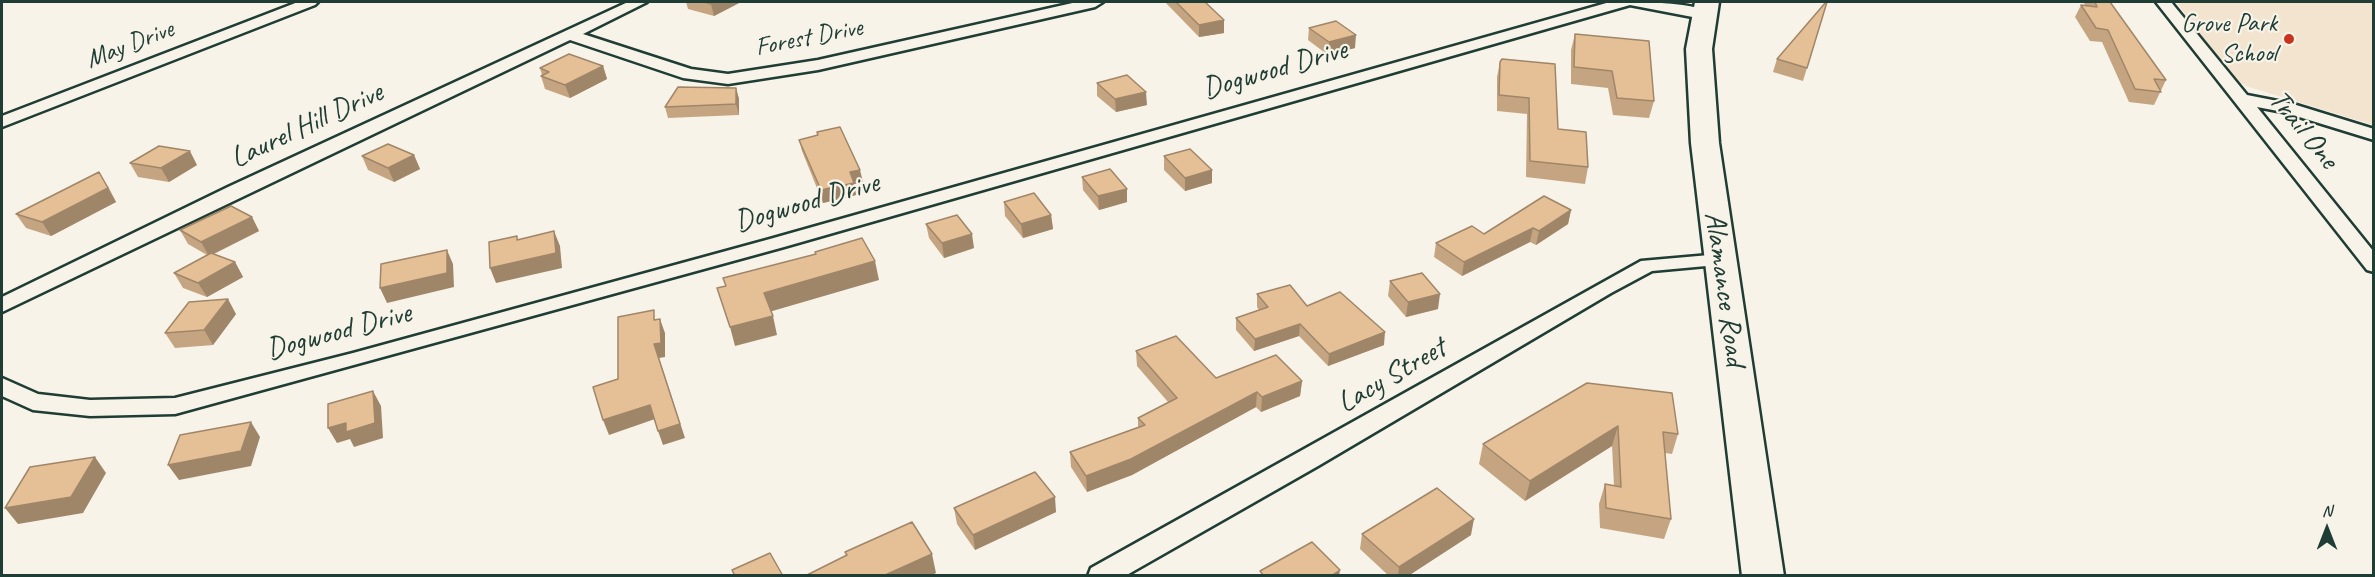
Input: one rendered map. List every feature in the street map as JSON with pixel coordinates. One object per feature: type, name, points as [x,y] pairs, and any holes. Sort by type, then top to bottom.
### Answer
[{"type":"main road","name":"Alamance Road","points":[[1705,8],[1698,49],[1710,195],[1721,260],[1763,576]]},
{"type":"street","name":"May Drive","points":[[2,122],[310,2]]},
{"type":"street","name":"Laurel Hill Drive","points":[[2,305],[246,186],[639,2]]},
{"type":"street","name":"Forest Drive","points":[[570,35],[688,74],[728,79],[818,65],[1095,2]]},
{"type":"street","name":"Dogwood Drive","points":[[2,386],[33,402],[90,408],[175,406],[353,360],[777,243],[1625,2]]},
{"type":"street","points":[[1635,2],[1705,8]]},
{"type":"street","name":"Trail One","points":[[2164,2],[2373,266]]},
{"type":"street","points":[[2242,99],[2287,108],[2373,135]]},
{"type":"street","name":"Lacy Street","points":[[1101,576],[1309,460],[1604,288],[1648,265],[1721,260]]},
{"type":"shaded area","name":"Grove Park School","points":[[2176,2],[2373,2],[2373,125],[2246,86],[2232,77]]},
{"type":"building","points":[[1176,2],[1205,2],[1224,20],[1199,25]]},
{"type":"building","points":[[1826,2],[1807,68],[1777,59]]},
{"type":"building","points":[[2095,2],[2110,2],[2166,80],[2154,79],[2161,92],[2135,89],[2108,30],[2096,28],[2081,5],[2097,7]]},
{"type":"building","points":[[1336,21],[1356,35],[1329,42],[1309,28]]},
{"type":"building","points":[[1575,34],[1649,41],[1654,101],[1617,98],[1612,71],[1574,67]]},
{"type":"building","points":[[569,54],[603,66],[565,85],[541,76],[549,72],[540,68]]},
{"type":"building","points":[[1502,59],[1555,64],[1558,129],[1586,132],[1588,167],[1530,161],[1529,98],[1499,95]]},
{"type":"building","points":[[1127,75],[1146,92],[1115,99],[1097,83]]},
{"type":"building","points":[[678,87],[736,88],[736,104],[665,107]]},
{"type":"building","points":[[840,127],[860,170],[850,172],[854,183],[821,190],[799,140],[818,135],[817,132]]},
{"type":"building","points":[[388,144],[414,155],[388,168],[362,156]]},
{"type":"building","points":[[159,146],[190,151],[161,168],[130,163]]},
{"type":"building","points":[[1190,149],[1212,170],[1185,178],[1164,156]]},
{"type":"building","points":[[1110,169],[1127,189],[1098,196],[1082,177]]},
{"type":"building","points":[[99,172],[108,188],[42,222],[16,214]]},
{"type":"building","points":[[1034,193],[1051,215],[1021,224],[1004,202]]},
{"type":"building","points":[[1544,196],[1571,210],[1539,231],[1533,228],[1464,262],[1436,243],[1472,226],[1484,234]]},
{"type":"building","points":[[231,206],[252,217],[201,242],[180,230]]},
{"type":"building","points":[[957,215],[972,234],[942,243],[926,224]]},
{"type":"building","points":[[554,231],[556,253],[490,268],[489,242],[517,236],[517,240]]},
{"type":"building","points":[[862,238],[875,261],[764,293],[773,316],[730,327],[717,288],[726,286],[723,278],[816,254],[815,252]]},
{"type":"building","points":[[447,250],[447,273],[380,288],[381,264]]},
{"type":"building","points":[[211,253],[235,262],[198,283],[174,273]]},
{"type":"building","points":[[1422,273],[1440,294],[1408,302],[1390,281]]},
{"type":"building","points":[[1290,285],[1307,306],[1340,292],[1385,332],[1329,354],[1300,324],[1255,339],[1236,318],[1268,307],[1257,294]]},
{"type":"building","points":[[228,299],[204,330],[165,333],[189,302]]},
{"type":"building","points":[[654,310],[654,320],[660,319],[661,343],[654,344],[680,424],[658,431],[650,405],[603,420],[593,387],[618,379],[618,317]]},
{"type":"building","points":[[1176,336],[1216,378],[1276,355],[1302,381],[1262,397],[1257,392],[1131,459],[1086,476],[1070,452],[1145,425],[1138,418],[1177,398],[1136,351]]},
{"type":"building","points":[[1587,383],[1672,393],[1678,434],[1663,432],[1671,519],[1606,508],[1605,484],[1621,487],[1618,426],[1530,481],[1483,444]]},
{"type":"building","points":[[373,391],[375,423],[346,432],[346,423],[328,428],[328,404]]},
{"type":"building","points":[[251,422],[241,451],[168,465],[180,435]]},
{"type":"building","points":[[95,457],[71,497],[5,508],[30,467]]},
{"type":"building","points":[[1035,472],[1055,497],[973,535],[954,508]]},
{"type":"building","points":[[1437,488],[1474,519],[1399,567],[1362,534]]},
{"type":"building","points":[[912,522],[932,554],[883,576],[805,576],[847,555],[845,552]]},
{"type":"building","points":[[1312,542],[1340,570],[1331,576],[1264,576],[1260,571]]},
{"type":"building","points":[[770,553],[783,576],[735,576],[732,570]]},
{"type":"place","name":"Grove Park School","points":[[2289,39]]}]
